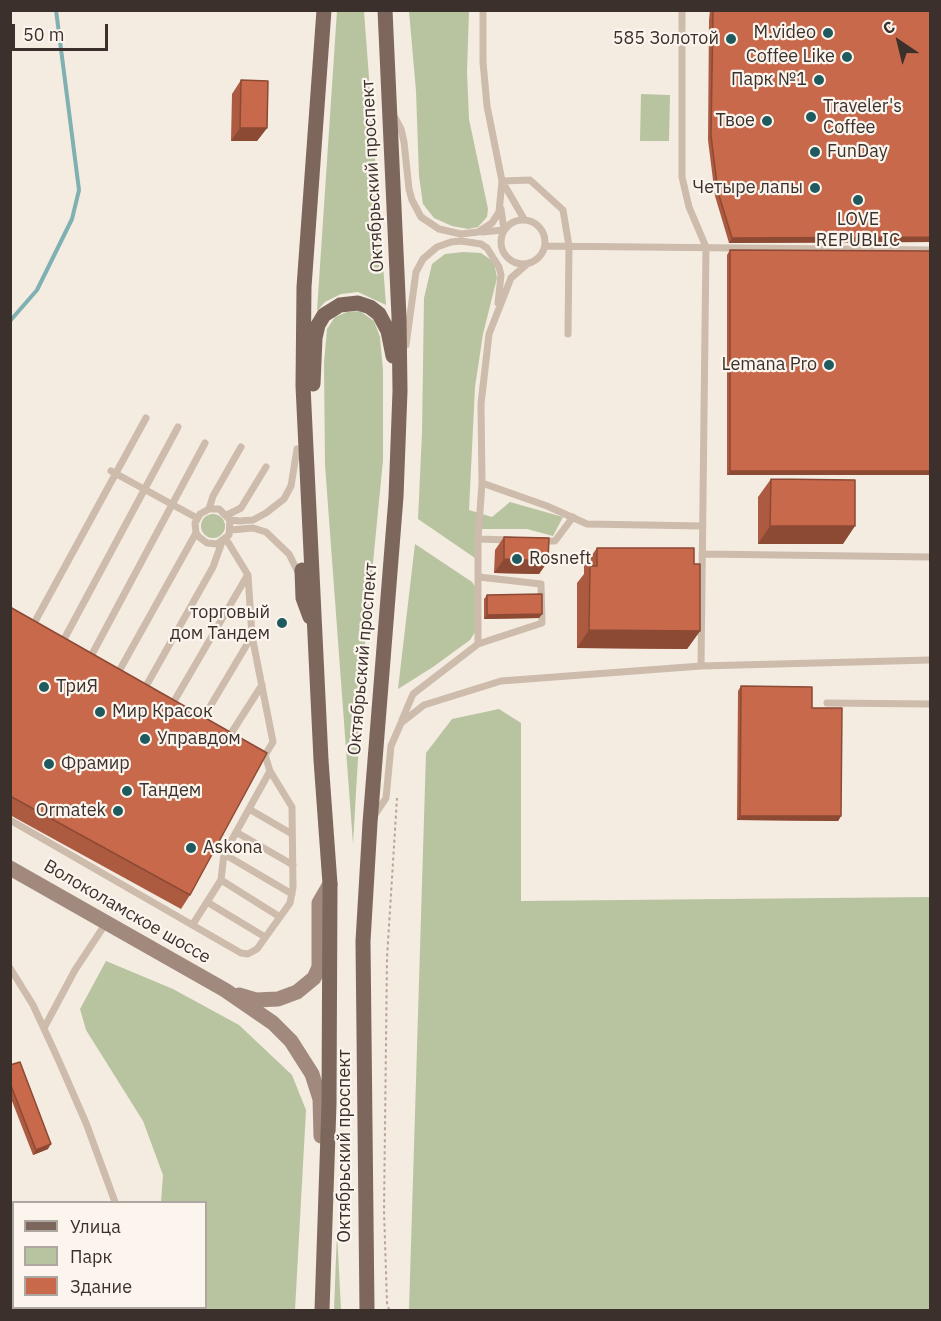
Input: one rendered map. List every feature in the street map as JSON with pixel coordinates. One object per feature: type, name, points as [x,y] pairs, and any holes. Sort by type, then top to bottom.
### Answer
[{"type":"main road","name":"Октябрьский проспект","points":[[322,1311],[328,1180],[330,884],[302,436],[304,286],[324,10]]},
{"type":"main road","name":"Октябрьский проспект","points":[[367,1311],[363,941],[396,497],[400,391],[399,317],[385,10]]},
{"type":"main road","points":[[315,631],[303,598],[302,436],[310,413],[316,332],[324,315],[334,307],[346,303],[358,303],[380,314],[388,331],[400,391]]},
{"type":"main road","name":"Волоколамское шоссе","points":[[10,868],[225,990],[278,1027],[306,1063],[320,1100],[321,1150],[328,1180]]},
{"type":"main road","name":"Волоколамское шоссе","points":[[225,990],[249,999],[270,1000],[291,995],[309,983],[319,967],[319,903],[330,884]]},
{"type":"lane","points":[[483,10],[483,62],[487,106],[502,182],[500,207],[504,230]]},
{"type":"lane","points":[[682,10],[682,177],[689,207],[706,247],[701,666]]},
{"type":"lane","points":[[390,109],[401,129],[409,189],[421,217],[434,227],[452,233],[466,234],[504,230]]},
{"type":"lane","points":[[502,182],[530,180],[563,210],[569,246],[568,334]]},
{"type":"lane","points":[[502,182],[524,219]]},
{"type":"lane","points":[[478,232],[495,220],[500,207]]},
{"type":"lane","points":[[478,644],[478,539],[482,483],[481,404],[489,334],[511,278],[540,256],[545,246],[541,228],[532,221],[524,219],[512,222],[504,230],[500,241],[505,257],[500,271],[496,312]]},
{"type":"lane","points":[[400,391],[414,281],[419,265],[432,249],[456,241],[481,244],[492,254],[500,271]]},
{"type":"lane","points":[[545,246],[930,250]]},
{"type":"lane","points":[[492,254],[505,257],[518,264],[527,264]]},
{"type":"lane","points":[[42,632],[28,625],[113,472],[146,418]]},
{"type":"lane","points":[[62,643],[178,427]]},
{"type":"lane","points":[[209,509],[219,509],[229,518],[240,521],[253,520],[284,499],[291,486],[302,436]]},
{"type":"lane","points":[[90,658],[205,443]]},
{"type":"lane","points":[[118,673],[196,533],[197,518],[209,509],[213,496],[241,447]]},
{"type":"lane","points":[[229,518],[241,508],[266,467]]},
{"type":"lane","points":[[113,472],[197,518]]},
{"type":"lane","points":[[482,483],[547,506],[586,524],[703,526]]},
{"type":"lane","points":[[533,540],[555,541],[573,517]]},
{"type":"lane","points":[[145,687],[213,567],[231,530],[229,518]]},
{"type":"lane","points":[[231,530],[253,528],[266,532],[289,554],[303,580]]},
{"type":"lane","points":[[196,533],[207,543],[224,541]]},
{"type":"lane","points":[[478,539],[522,540]]},
{"type":"lane","points":[[10,820],[241,953],[248,954],[257,949],[290,903],[293,865],[292,807],[270,771],[266,755],[273,742],[252,636],[248,574],[224,541]]},
{"type":"lane","points":[[702,554],[930,557]]},
{"type":"lane","points":[[173,703],[248,574]]},
{"type":"lane","points":[[370,823],[386,798],[391,746],[413,694],[478,644],[542,623],[542,584],[479,577]]},
{"type":"lane","points":[[202,720],[252,636]]},
{"type":"lane","points":[[52,637],[71,648]]},
{"type":"lane","points":[[81,653],[99,663]]},
{"type":"lane","points":[[401,723],[424,705],[501,681],[701,666],[930,660]]},
{"type":"lane","points":[[109,668],[127,678]]},
{"type":"lane","points":[[136,683],[154,693]]},
{"type":"lane","points":[[230,735],[262,685]]},
{"type":"lane","points":[[164,698],[183,709]]},
{"type":"lane","points":[[827,703],[930,704]]},
{"type":"lane","points":[[192,714],[211,725]]},
{"type":"lane","points":[[220,730],[239,740]]},
{"type":"lane","points":[[248,745],[266,755]]},
{"type":"lane","points":[[193,924],[221,880],[224,854],[270,771]]},
{"type":"lane","points":[[249,809],[292,834]]},
{"type":"lane","points":[[236,832],[293,865]]},
{"type":"lane","points":[[224,854],[292,894]]},
{"type":"lane","points":[[221,880],[280,917]]},
{"type":"lane","points":[[207,902],[265,937]]},
{"type":"lane","points":[[44,1028],[75,970],[106,923]]},
{"type":"lane","points":[[10,968],[44,1028],[86,1123],[114,1201]]},
{"type":"path","points":[[389,1311],[384,1211],[387,958],[397,793]]},
{"type":"green space","points":[[337,11],[364,11],[386,305],[358,292],[341,294],[325,302],[317,311]]},
{"type":"green space","points":[[409,11],[469,11],[467,72],[469,119],[488,209],[487,217],[478,227],[468,229],[452,226],[434,218],[423,204],[419,176],[416,91]]},
{"type":"green space","points":[[641,94],[670,95],[669,141],[640,141]]},
{"type":"green space","points":[[481,253],[494,262],[497,278],[483,334],[475,387],[469,510],[492,517],[510,502],[563,517],[553,536],[527,529],[482,529],[475,558],[418,519],[424,298],[432,264],[445,254]]},
{"type":"green space","points":[[360,311],[374,321],[380,337],[383,370],[383,460],[364,655],[353,844],[325,465],[324,363],[327,329],[335,317],[347,312]]},
{"type":"green space","points":[[213,514],[222,517],[225,526],[222,535],[213,538],[204,535],[201,526],[204,517]]},
{"type":"green space","points":[[415,544],[472,582],[478,591],[477,629],[470,640],[398,689]]},
{"type":"green space","points":[[499,709],[521,723],[521,901],[930,897],[930,1310],[409,1310],[426,753],[452,719]]},
{"type":"green space","points":[[106,961],[173,989],[239,1025],[292,1075],[306,1110],[295,1310],[192,1310],[207,1309],[207,1201],[161,1201],[163,1175],[143,1121],[86,1030],[80,1009]]},
{"type":"green space","points":[[337,1232],[341,1310],[334,1310]]},
{"type":"building","name":"Парк №1","points":[[713,10],[930,10],[930,237],[732,238],[718,192],[711,135]]},
{"type":"building","points":[[241,80],[268,81],[267,128],[240,128]]},
{"type":"building","name":"Lemana Pro","points":[[730,250],[930,251],[930,471],[730,471]]},
{"type":"building","points":[[771,479],[855,480],[855,526],[770,526]]},
{"type":"building","points":[[504,537],[549,538],[548,561],[504,559]]},
{"type":"building","points":[[597,548],[694,548],[694,564],[700,564],[700,631],[589,630],[590,566],[597,566]]},
{"type":"building","points":[[542,594],[542,614],[487,615],[487,595]]},
{"type":"building","name":"Тандем","points":[[10,607],[267,753],[190,895],[10,796]]},
{"type":"building","points":[[741,686],[812,687],[812,708],[842,708],[841,816],[740,816]]},
{"type":"building","points":[[20,1062],[51,1144],[36,1150],[10,1083],[10,1065]]},
{"type":"building","points":[[81,1309],[122,1309],[123,1311],[82,1311]]},
{"type":"waterway","points":[[10,321],[37,290],[72,219],[79,190],[56,10]]},
{"type":"place","name":"M.video","points":[[828,33]]},
{"type":"place","name":"585 Золотой","points":[[731,39]]},
{"type":"place","name":"Coffee Like","points":[[847,57]]},
{"type":"place","name":"Парк №1","points":[[819,80]]},
{"type":"place","name":"Traveler's Coffee","points":[[811,117]]},
{"type":"place","name":"Твое","points":[[767,121]]},
{"type":"place","name":"FunDay","points":[[815,152]]},
{"type":"place","name":"Четыре лапы","points":[[815,188]]},
{"type":"place","name":"LOVE REPUBLIC","points":[[858,200]]},
{"type":"place","name":"Lemana Pro","points":[[829,365]]},
{"type":"place","name":"Rosneft","points":[[517,559]]},
{"type":"place","name":"торговый дом Тандем","points":[[282,623]]},
{"type":"place","name":"ТриЯ","points":[[44,687]]},
{"type":"place","name":"Мир Красок","points":[[100,712]]},
{"type":"place","name":"Управдом","points":[[145,739]]},
{"type":"place","name":"Фрамир","points":[[49,764]]},
{"type":"place","name":"Тандем","points":[[127,791]]},
{"type":"place","name":"Ormatek","points":[[118,811]]},
{"type":"place","name":"Askona","points":[[191,848]]}]
